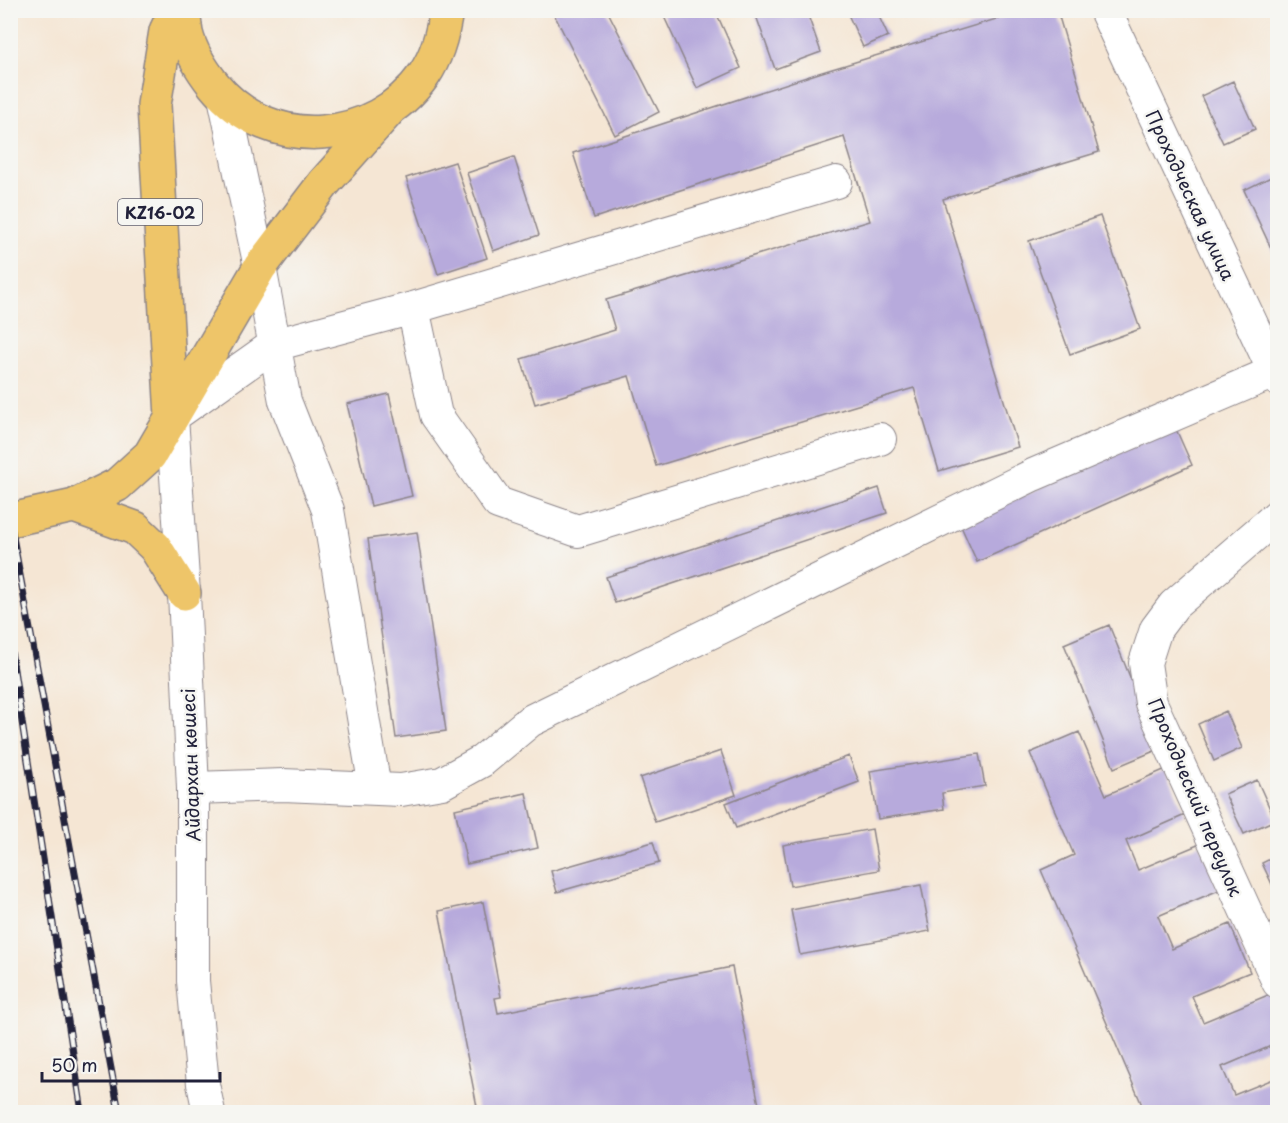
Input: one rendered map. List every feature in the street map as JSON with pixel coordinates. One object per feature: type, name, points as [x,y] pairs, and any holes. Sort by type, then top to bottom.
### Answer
[{"type":"main road","name":"KZ16-02","points":[[172,417],[154,105],[166,31],[176,10]]},
{"type":"main road","points":[[183,10],[187,35],[201,69],[224,97],[244,113],[267,125],[309,133],[344,130],[368,122],[390,109]]},
{"type":"main road","points":[[10,520],[74,506],[117,485],[150,455],[260,267],[324,183],[390,109],[409,93],[425,74],[436,52],[447,17]]},
{"type":"main road","points":[[74,506],[135,528],[155,547],[184,593]]},
{"type":"street","name":"Проходческая улица","points":[[1105,10],[1276,376]]},
{"type":"street","points":[[224,97],[260,267],[285,401],[328,510],[375,788]]},
{"type":"street","points":[[172,417],[274,345],[413,308],[836,182]]},
{"type":"street","points":[[413,308],[436,415],[498,503],[578,531],[880,439]]},
{"type":"street","points":[[193,788],[283,785],[401,790],[442,783],[482,761],[530,721],[1033,475],[1276,376]]},
{"type":"street","name":"Айдархан көшесі","points":[[172,417],[184,593],[193,788],[193,981],[208,1113]]},
{"type":"street","name":"Проходческий переулок","points":[[1278,515],[1174,605],[1156,629],[1145,663],[1151,703],[1278,982]]},
{"type":"building","points":[[552,10],[607,10],[659,112],[615,135]]},
{"type":"building","points":[[661,10],[715,10],[741,68],[697,88]]},
{"type":"building","points":[[754,10],[806,10],[821,52],[775,69]]},
{"type":"building","points":[[846,10],[876,10],[888,36],[863,47]]},
{"type":"building","points":[[1026,10],[1057,10],[1099,152],[943,199],[1018,447],[939,471],[914,388],[656,466],[629,376],[535,404],[521,359],[615,330],[606,300],[870,221],[844,137],[594,218],[573,153],[819,73]]},
{"type":"building","points":[[1233,81],[1255,129],[1223,143],[1201,96]]},
{"type":"building","points":[[514,157],[539,235],[493,251],[467,173]]},
{"type":"building","points":[[455,162],[487,258],[438,274],[406,178]]},
{"type":"building","points":[[1275,175],[1278,179],[1278,263],[1244,190]]},
{"type":"building","points":[[1100,216],[1140,329],[1070,354],[1029,241]]},
{"type":"building","points":[[389,394],[412,496],[371,506],[347,404]]},
{"type":"building","points":[[1175,427],[1192,465],[977,562],[960,524]]},
{"type":"building","points":[[879,488],[887,513],[615,603],[606,577]]},
{"type":"building","points":[[417,532],[446,731],[396,738],[368,539]]},
{"type":"building","points":[[1109,625],[1159,749],[1114,768],[1064,644]]},
{"type":"building","points":[[1226,711],[1242,748],[1214,761],[1198,724]]},
{"type":"building","points":[[1079,732],[1106,795],[1166,769],[1185,815],[1126,841],[1138,870],[1200,844],[1219,890],[1158,916],[1172,949],[1230,924],[1250,972],[1192,996],[1203,1022],[1273,993],[1278,1004],[1278,1043],[1222,1067],[1234,1095],[1278,1077],[1278,1112],[1145,1112],[1041,870],[1074,855],[1030,753]]},
{"type":"building","points":[[721,751],[736,795],[655,822],[640,778]]},
{"type":"building","points":[[979,754],[985,786],[942,793],[944,809],[878,819],[870,771]]},
{"type":"building","points":[[849,756],[859,782],[736,828],[726,803]]},
{"type":"building","points":[[1257,780],[1275,820],[1244,834],[1225,794]]},
{"type":"building","points":[[526,793],[538,848],[467,864],[455,809]]},
{"type":"building","points":[[872,829],[879,870],[790,886],[783,845]]},
{"type":"building","points":[[653,842],[659,863],[557,892],[551,871]]},
{"type":"building","points":[[1278,855],[1278,897],[1262,863]]},
{"type":"building","points":[[921,885],[930,931],[800,955],[791,910]]},
{"type":"building","points":[[483,902],[501,997],[495,998],[498,1013],[732,967],[760,1110],[749,1112],[478,1112],[439,911]]},
{"type":"railway","points":[[10,521],[119,1112]]},
{"type":"railway","points":[[10,644],[82,1112]]}]
